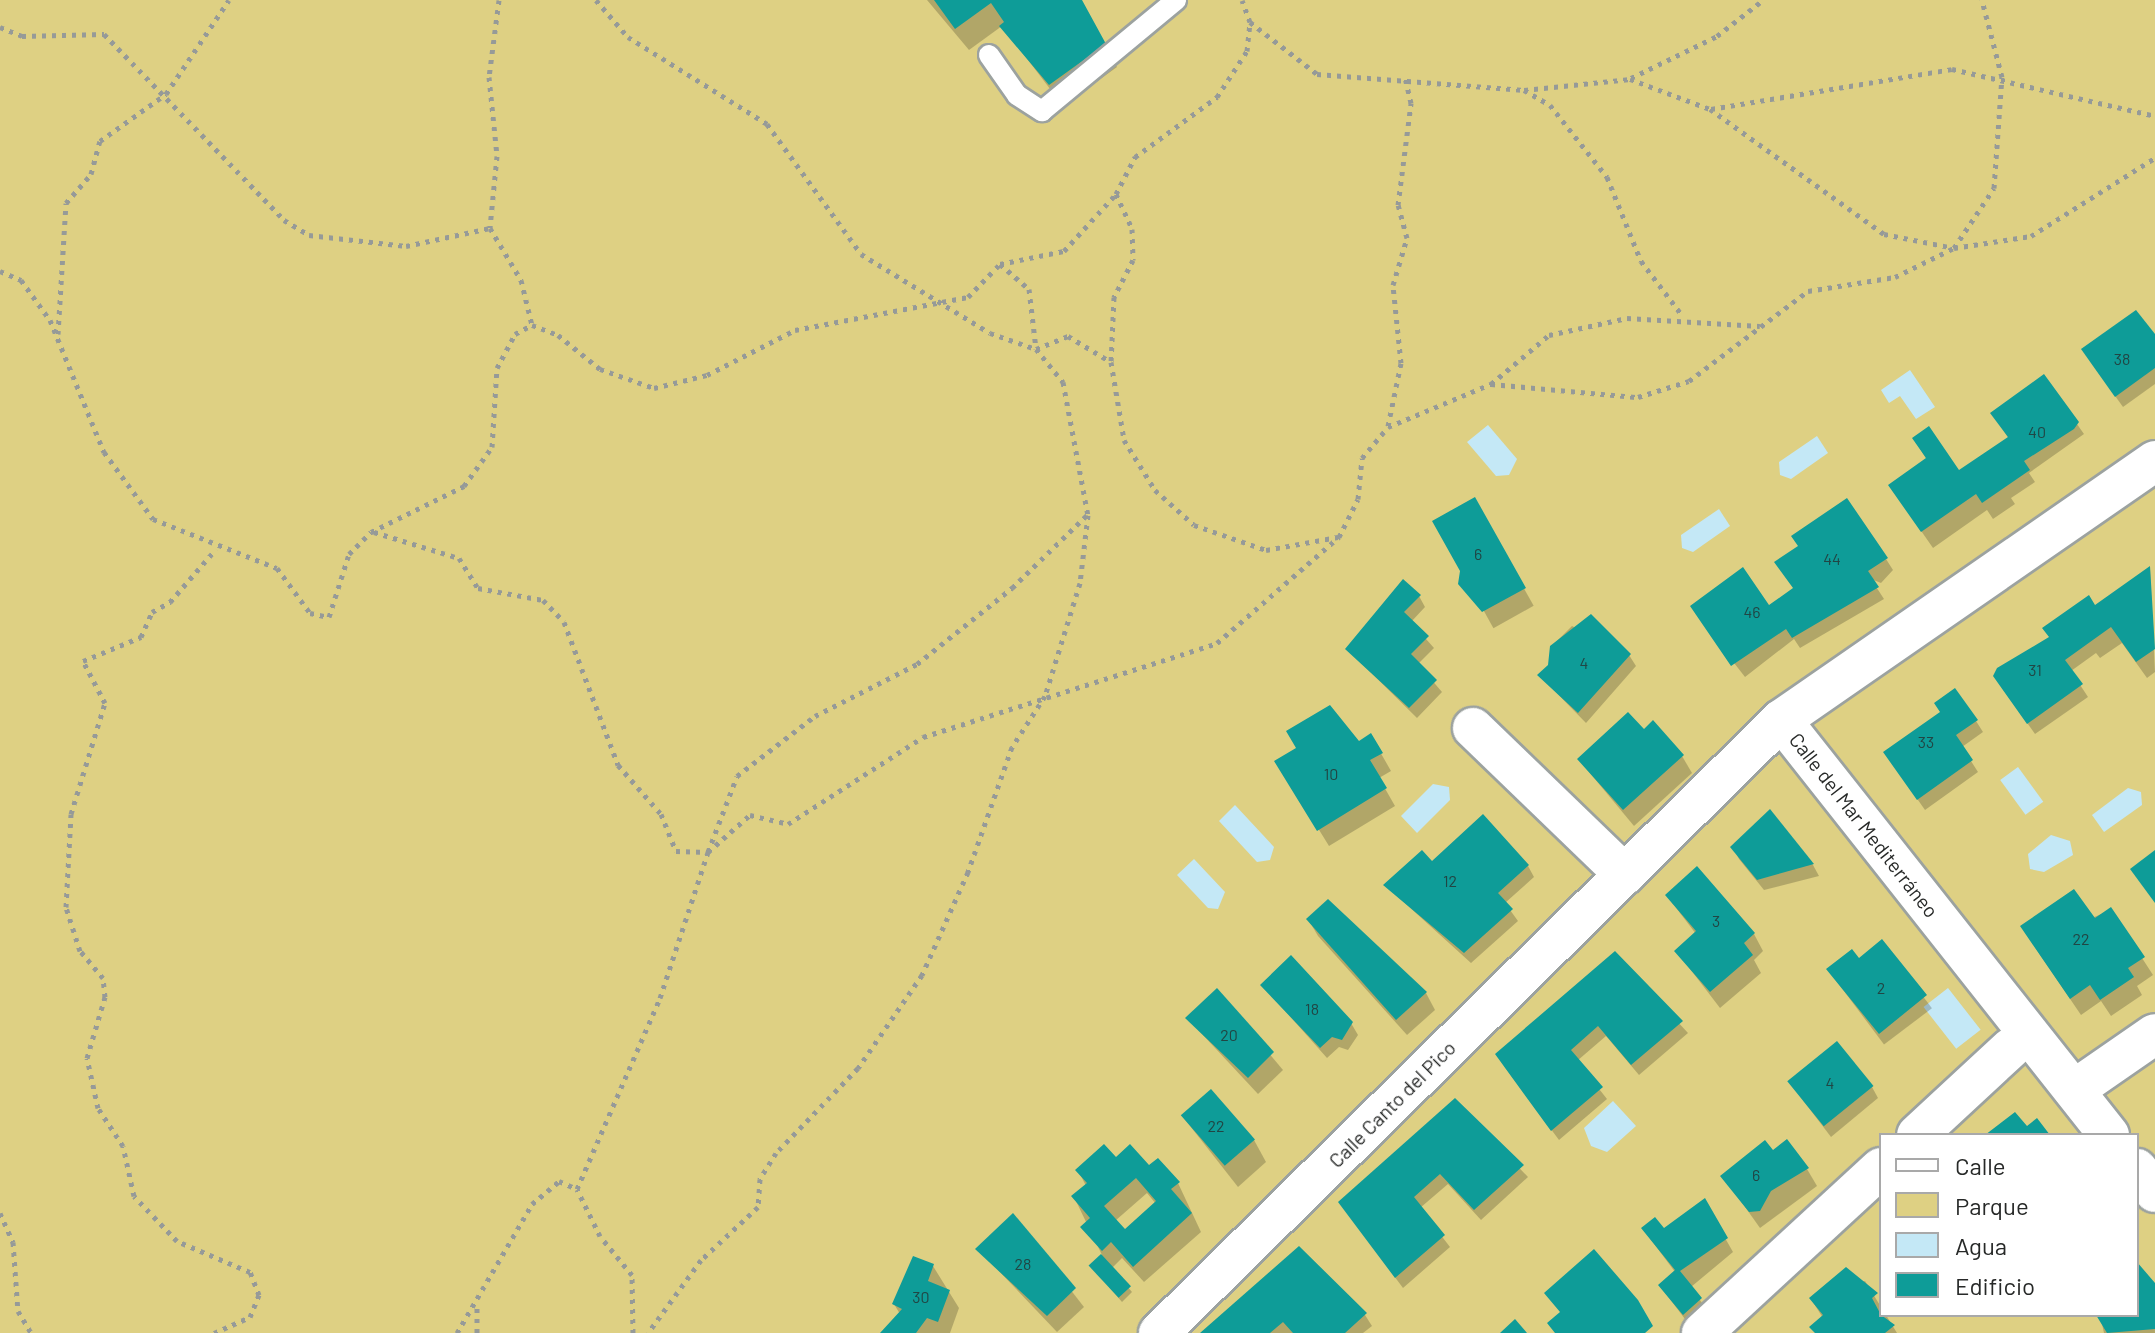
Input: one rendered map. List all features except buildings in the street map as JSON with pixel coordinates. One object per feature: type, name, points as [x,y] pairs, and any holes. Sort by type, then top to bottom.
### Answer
[{"type":"street","name":"Calle del Mar Mediterráneo","points":[[2107,1133],[1781,720],[2155,461]]},
{"type":"street","name":"Calle Canto del Pico","points":[[1159,1333],[1781,720]]},
{"type":"street","points":[[1473,728],[1625,875]]},
{"type":"street","points":[[2074,1090],[2155,1034]]},
{"type":"street","points":[[1919,1133],[2011,1048]]},
{"type":"street","points":[[1702,1333],[1879,1170]]},
{"type":"street","points":[[2139,1172],[2155,1192]]},
{"type":"lane","points":[[989,55],[1017,95],[1042,111],[1176,0]]},
{"type":"path","points":[[58,338],[66,203],[91,174],[100,141],[166,94],[229,0]]},
{"type":"path","points":[[499,0],[489,77],[497,156],[490,228],[521,280],[532,325]]},
{"type":"path","points":[[596,0],[628,37],[767,124],[861,254],[935,302],[1036,349],[1063,382],[1088,515],[1080,583],[1045,696],[1012,747],[922,975],[858,1068],[776,1153],[760,1179],[758,1207],[701,1260],[648,1333]]},
{"type":"path","points":[[0,271],[21,280],[58,338],[121,485],[153,519],[216,549],[277,568],[310,613],[329,617],[349,554],[371,532],[464,486],[492,447],[497,368],[515,334],[532,325],[558,335],[600,369],[654,388],[707,375],[795,330],[968,297],[1000,264],[1064,251],[1116,194],[1135,157],[1217,97],[1247,51],[1250,22],[1242,0]]},
{"type":"path","points":[[1250,22],[1317,74],[1405,78],[1524,90],[1630,79],[1717,36],[1763,0]]},
{"type":"path","points":[[1954,248],[1994,188],[2002,77],[1982,0]]},
{"type":"path","points":[[0,27],[22,36],[104,34],[166,94],[284,220],[309,235],[406,246],[490,228]]},
{"type":"path","points":[[1710,109],[1952,69],[2002,77],[2155,116]]},
{"type":"path","points":[[1388,427],[1401,363],[1393,285],[1407,238],[1398,205],[1411,103],[1405,78]]},
{"type":"path","points":[[1630,79],[1710,109],[1884,234],[1954,248]]},
{"type":"path","points":[[1524,90],[1550,105],[1607,177],[1641,261],[1682,316]]},
{"type":"path","points":[[1491,384],[1638,397],[1689,381],[1808,291],[1895,277],[1954,248],[2031,236],[2155,158]]},
{"type":"path","points":[[1116,194],[1132,229],[1133,260],[1114,297],[1111,362],[1124,440],[1155,490],[1194,525],[1266,550],[1339,537]]},
{"type":"path","points":[[1000,264],[1029,289],[1036,349]]},
{"type":"path","points":[[371,532],[459,558],[478,588],[543,600],[564,622],[618,765],[661,814],[676,851],[708,852],[750,815],[788,824],[923,737],[1217,643],[1339,537],[1358,499],[1362,458],[1388,427],[1491,384],[1549,335],[1682,316],[1760,326]]},
{"type":"path","points":[[1036,349],[1068,336],[1111,362]]},
{"type":"path","points":[[577,1189],[660,998],[708,852],[737,776],[815,716],[917,664],[1012,588],[1088,515]]},
{"type":"path","points":[[214,1333],[250,1317],[259,1295],[250,1272],[177,1241],[134,1196],[123,1146],[98,1108],[87,1058],[105,997],[103,978],[80,951],[66,907],[71,814],[105,703],[83,661],[141,637],[152,612],[170,602],[216,549]]},
{"type":"path","points":[[457,1333],[477,1305],[532,1204],[559,1181],[577,1189],[632,1275],[633,1333]]},
{"type":"path","points":[[0,1213],[13,1242],[18,1311],[31,1333]]},
{"type":"path","points":[[477,1305],[477,1333]]},
{"type":"green space","points":[[0,0],[2155,0],[2155,1333],[0,1333]]},
{"type":"water","points":[[1910,370],[1935,407],[1916,419],[1900,396],[1889,403],[1881,390]]},
{"type":"water","points":[[1488,425],[1517,459],[1509,475],[1496,476],[1467,442]]},
{"type":"water","points":[[1817,436],[1828,453],[1791,479],[1780,475],[1779,462]]},
{"type":"water","points":[[1719,509],[1730,526],[1693,552],[1682,548],[1681,535]]},
{"type":"water","points":[[2018,767],[2043,802],[2025,815],[2000,780]]},
{"type":"water","points":[[1433,784],[1449,787],[1450,800],[1417,833],[1401,816]]},
{"type":"water","points":[[2128,788],[2141,792],[2142,805],[2104,832],[2092,815]]},
{"type":"water","points":[[1235,805],[1274,847],[1270,860],[1257,862],[1219,821]]},
{"type":"water","points":[[2051,835],[2070,841],[2073,855],[2044,872],[2030,869],[2028,854]]},
{"type":"water","points":[[1194,859],[1225,892],[1218,909],[1208,908],[1177,875]]},
{"type":"water","points":[[1948,988],[1981,1030],[1956,1049],[1924,1007]]},
{"type":"water","points":[[1613,1101],[1636,1126],[1607,1152],[1591,1146],[1584,1128]]}]
